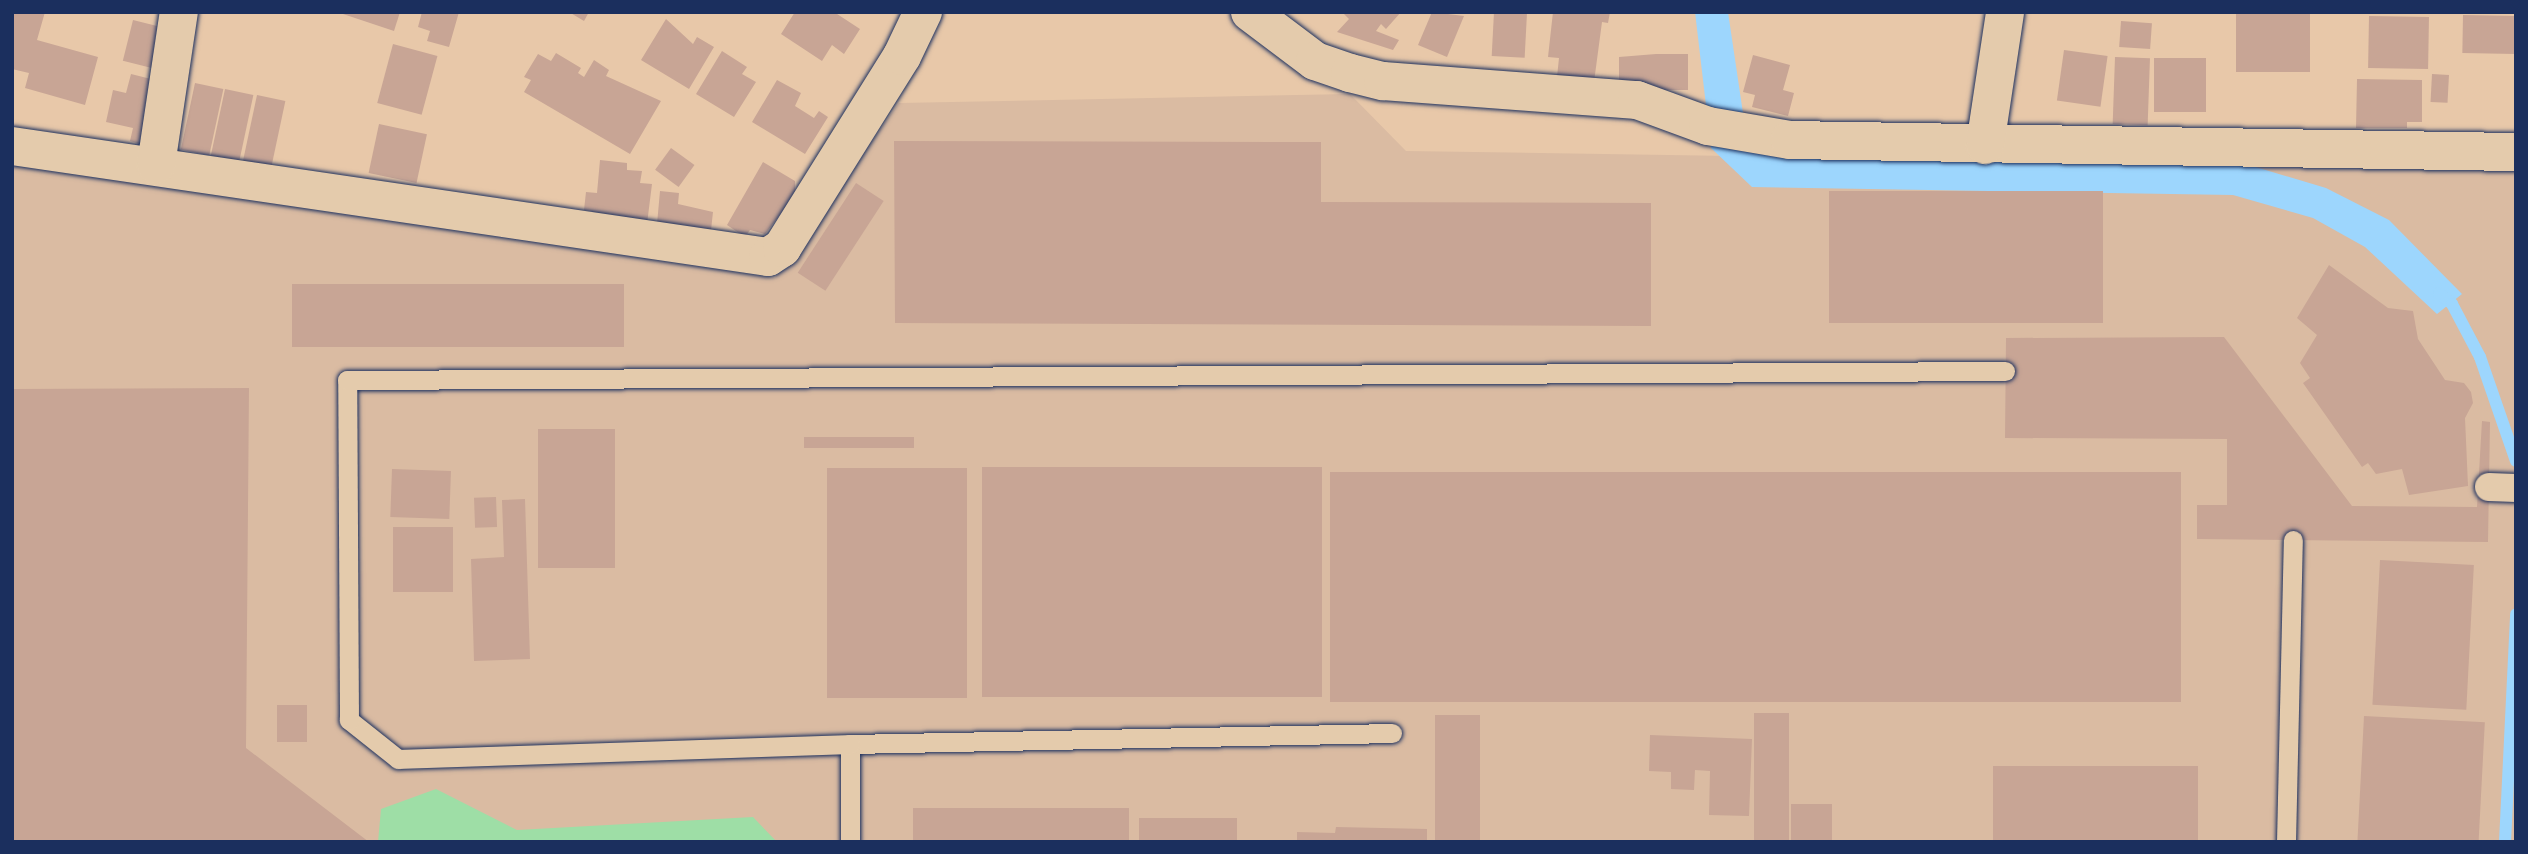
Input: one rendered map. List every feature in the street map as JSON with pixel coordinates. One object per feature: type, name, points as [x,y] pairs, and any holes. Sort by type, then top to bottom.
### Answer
[{"type":"street","points":[[156,165],[179,12]]},
{"type":"street","points":[[12,146],[156,165],[768,257],[782,248],[902,56],[923,12]]},
{"type":"street","points":[[1250,12],[1315,61],[1350,73],[1383,80],[1637,100],[1708,126],[1790,140],[2516,152]]},
{"type":"street","points":[[1985,145],[2005,12]]},
{"type":"lane","points":[[1392,733],[850,744],[398,759],[349,720],[346,380],[2005,371]]},
{"type":"lane","points":[[2286,842],[2293,540]]},
{"type":"lane","points":[[850,744],[850,842]]},
{"type":"shaded area","points":[[1350,94],[1406,151],[2516,168],[2515,842],[12,842],[12,160],[775,278],[899,103]]},
{"type":"green space","points":[[436,789],[517,830],[753,817],[777,842],[378,842],[381,809]]},
{"type":"water","points":[[1695,12],[1728,12],[1744,120],[2239,162],[2326,188],[2389,220],[2462,294],[2437,314],[2365,247],[2313,218],[2233,195],[1752,187],[1711,148]]},
{"type":"building","points":[[12,12],[45,12],[37,40],[98,57],[85,105],[25,88],[29,73],[12,69]]},
{"type":"building","points":[[337,12],[400,12],[394,31]]},
{"type":"building","points":[[422,12],[459,12],[449,47],[427,41],[430,31],[418,27]]},
{"type":"building","points":[[569,12],[589,12],[584,21]]},
{"type":"building","points":[[795,12],[834,12],[860,29],[844,54],[832,45],[822,61],[781,34]]},
{"type":"building","points":[[1342,12],[1401,12],[1386,29],[1381,24],[1376,31],[1399,40],[1393,50],[1337,32],[1349,19]]},
{"type":"building","points":[[1432,12],[1464,16],[1447,57],[1418,45]]},
{"type":"building","points":[[1494,12],[1527,14],[1525,58],[1492,56]]},
{"type":"building","points":[[1553,12],[1610,12],[1608,23],[1602,22],[1594,82],[1557,77],[1559,58],[1548,57]]},
{"type":"building","points":[[2236,12],[2310,12],[2310,72],[2236,72]]},
{"type":"building","points":[[2463,15],[2516,16],[2515,54],[2462,53]]},
{"type":"building","points":[[2369,16],[2429,17],[2428,69],[2368,68]]},
{"type":"building","points":[[666,19],[693,44],[697,37],[714,47],[689,89],[641,60]]},
{"type":"building","points":[[133,20],[169,29],[159,70],[123,61]]},
{"type":"building","points":[[2121,21],[2152,23],[2150,49],[2119,47]]},
{"type":"building","points":[[393,44],[437,56],[422,115],[377,103]]},
{"type":"building","points":[[2064,50],[2108,56],[2100,107],[2057,101]]},
{"type":"building","points":[[722,51],[747,67],[742,74],[756,82],[734,117],[696,94]]},
{"type":"building","points":[[556,53],[581,68],[578,73],[584,77],[594,60],[609,70],[606,76],[661,101],[630,154],[524,92],[531,80],[524,77],[538,54],[551,61]]},
{"type":"building","points":[[1688,54],[1688,90],[1641,90],[1619,80],[1619,57]]},
{"type":"building","points":[[1753,55],[1790,65],[1783,90],[1794,93],[1788,116],[1752,107],[1755,95],[1743,92]]},
{"type":"building","points":[[2115,57],[2150,58],[2148,125],[2113,124]]},
{"type":"building","points":[[2154,58],[2206,58],[2206,112],[2154,112]]},
{"type":"building","points":[[131,74],[163,82],[148,146],[130,141],[133,128],[106,122],[113,90],[126,93]]},
{"type":"building","points":[[2432,74],[2449,75],[2448,103],[2431,102]]},
{"type":"building","points":[[2357,79],[2422,80],[2422,122],[2407,122],[2407,128],[2356,128]]},
{"type":"building","points":[[777,80],[801,93],[795,106],[814,118],[819,111],[828,117],[805,154],[752,122]]},
{"type":"building","points":[[195,83],[223,89],[209,156],[181,150]]},
{"type":"building","points":[[225,89],[253,95],[239,162],[211,156]]},
{"type":"building","points":[[257,95],[285,101],[271,169],[243,162]]},
{"type":"building","points":[[379,124],[427,134],[417,183],[369,173]]},
{"type":"building","points":[[894,141],[1321,142],[1321,202],[1651,203],[1651,326],[895,323]]},
{"type":"building","points":[[671,148],[694,165],[679,187],[655,170]]},
{"type":"building","points":[[600,160],[627,163],[627,170],[642,171],[640,183],[652,184],[647,224],[591,218],[592,211],[584,210],[586,192],[597,193]]},
{"type":"building","points":[[763,162],[795,181],[795,195],[765,234],[750,230],[745,237],[727,225]]},
{"type":"building","points":[[856,183],[884,201],[825,291],[798,273]]},
{"type":"building","points":[[660,191],[679,193],[678,204],[713,212],[711,230],[657,224]]},
{"type":"building","points":[[1829,191],[2103,191],[2103,323],[1829,323]]},
{"type":"building","points":[[2329,265],[2388,308],[2413,311],[2418,339],[2445,380],[2464,383],[2471,392],[2473,403],[2465,418],[2468,486],[2409,495],[2402,469],[2376,474],[2368,463],[2362,467],[2303,383],[2310,378],[2300,363],[2317,335],[2297,318]]},
{"type":"building","points":[[292,284],[624,284],[624,347],[292,347]]},
{"type":"building","points":[[2224,337],[2352,506],[2477,507],[2482,421],[2490,422],[2488,542],[2197,539],[2197,505],[2227,505],[2227,439],[2005,438],[2006,338]]},
{"type":"building","points":[[249,388],[246,748],[369,842],[12,842],[12,389]]},
{"type":"building","points":[[538,429],[615,429],[615,568],[538,568]]},
{"type":"building","points":[[804,437],[914,437],[914,448],[804,448]]},
{"type":"building","points":[[982,467],[1322,467],[1322,697],[982,697]]},
{"type":"building","points":[[827,468],[967,468],[967,698],[827,698]]},
{"type":"building","points":[[392,469],[451,471],[449,519],[390,517]]},
{"type":"building","points":[[1330,472],[2181,472],[2181,702],[1330,702]]},
{"type":"building","points":[[496,497],[497,527],[475,528],[474,498]]},
{"type":"building","points":[[525,499],[530,659],[474,661],[471,559],[504,557],[502,500]]},
{"type":"building","points":[[393,527],[453,527],[453,592],[393,592]]},
{"type":"building","points":[[2380,560],[2474,565],[2466,710],[2372,705]]},
{"type":"building","points":[[277,705],[307,705],[307,742],[277,742]]},
{"type":"building","points":[[1754,713],[1789,713],[1789,842],[1754,842]]},
{"type":"building","points":[[1435,715],[1480,715],[1480,842],[1435,842]]},
{"type":"building","points":[[2364,716],[2485,722],[2479,842],[2357,842]]},
{"type":"building","points":[[1650,735],[1752,739],[1749,816],[1709,815],[1710,771],[1695,770],[1694,790],[1671,789],[1671,772],[1649,771]]},
{"type":"building","points":[[1993,766],[2198,766],[2198,842],[1993,842]]},
{"type":"building","points":[[1791,804],[1832,804],[1832,842],[1791,842]]},
{"type":"building","points":[[913,808],[1129,808],[1129,842],[913,842]]},
{"type":"building","points":[[1139,818],[1237,818],[1237,842],[1139,842]]},
{"type":"building","points":[[1336,827],[1427,829],[1427,842],[1297,842],[1297,832],[1335,833]]},
{"type":"waterway","points":[[2439,293],[2452,304],[2480,357],[2516,461]]},
{"type":"waterway","points":[[2505,842],[2516,614]]}]
